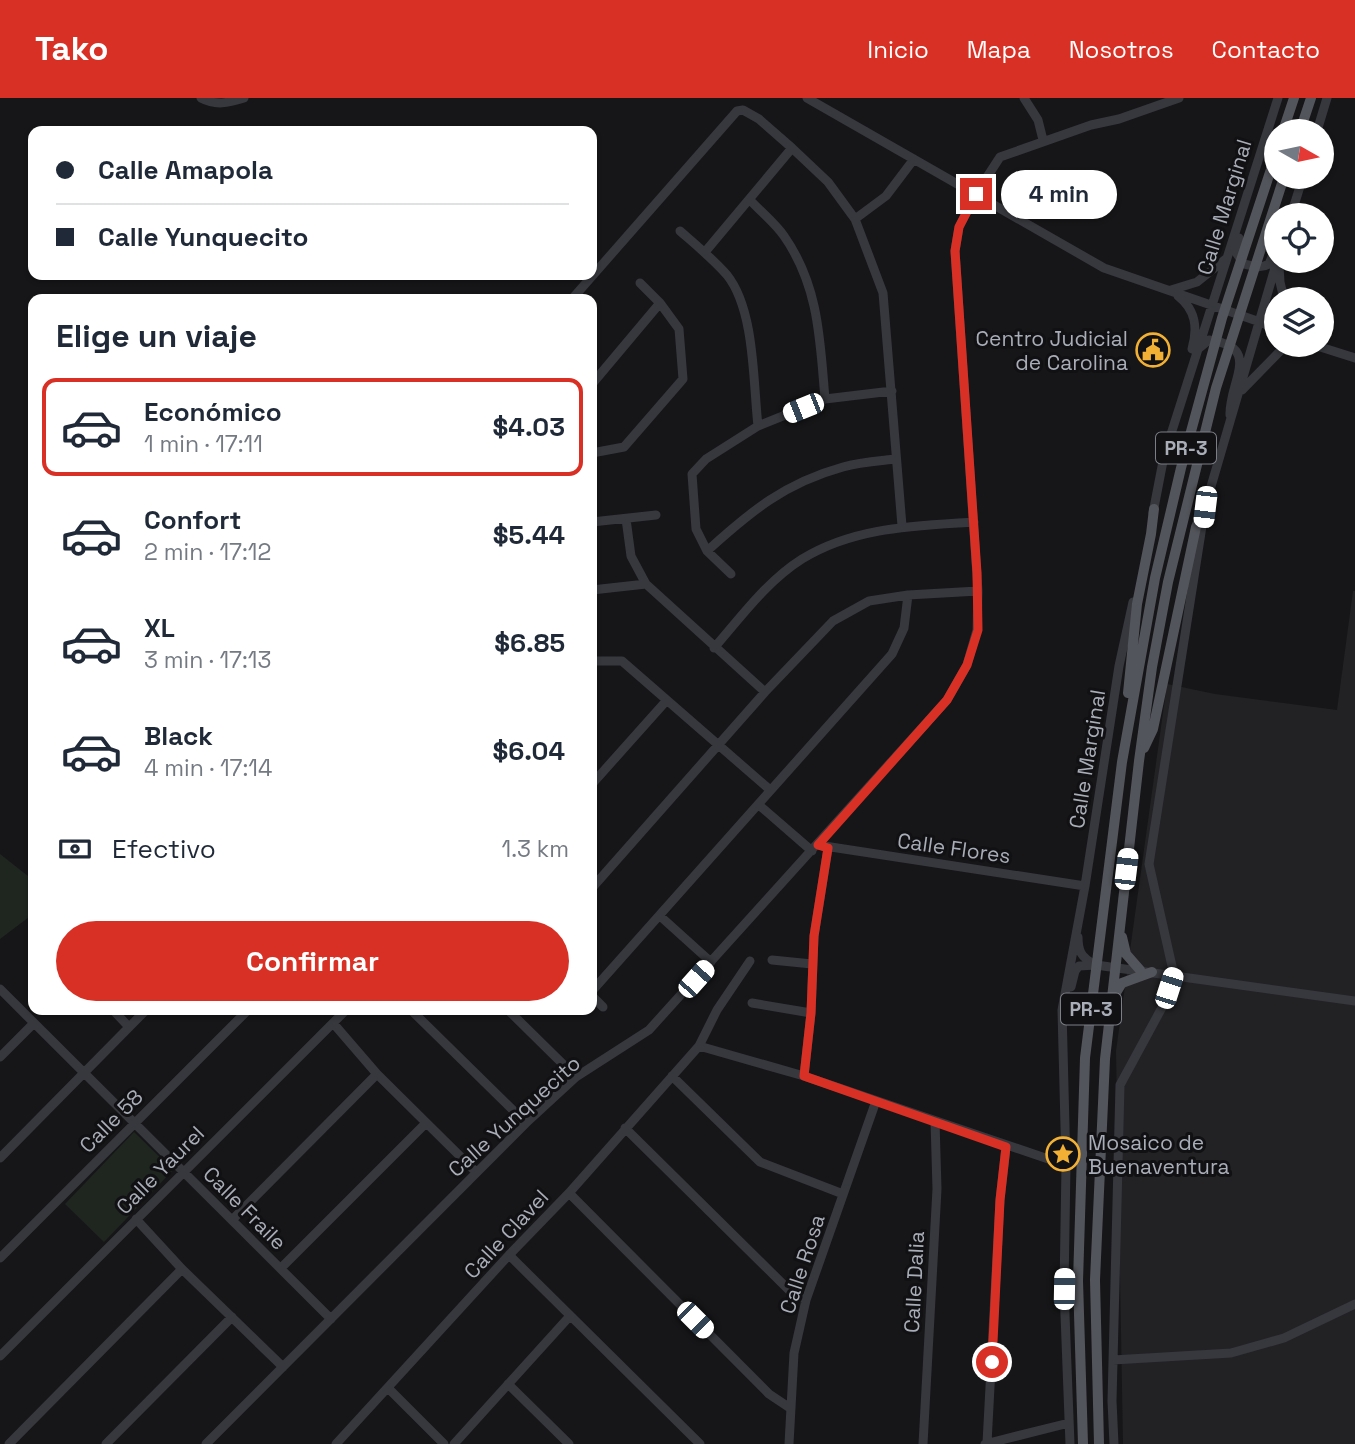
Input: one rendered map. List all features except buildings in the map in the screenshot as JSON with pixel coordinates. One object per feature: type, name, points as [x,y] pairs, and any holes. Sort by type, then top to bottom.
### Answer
[{"type":"main road","points":[[1287,119],[1294,98]]},
{"type":"main road","points":[[1304,119],[1311,98]]},
{"type":"main road","name":"PR-3","points":[[1083,1444],[1078,1281],[1085,1058],[1122,762],[1155,578],[1202,385],[1265,189]]},
{"type":"main road","name":"PR-3","points":[[1099,1444],[1095,1267],[1105,1059],[1152,667],[1168,582],[1216,388],[1280,189]]},
{"type":"main road","points":[[1139,761],[1153,729],[1196,527],[1205,507]]},
{"type":"main road","points":[[1122,762],[1134,627],[1154,509]]},
{"type":"main road","points":[[1111,1002],[1122,983],[1146,971],[1126,954],[1120,924]]},
{"type":"street","points":[[201,98],[211,104],[223,104],[244,98]]},
{"type":"street","points":[[807,98],[1104,268],[1264,324]]},
{"type":"street","points":[[1024,98],[1038,120],[1043,140]]},
{"type":"street","name":"Calle Yunquecito","points":[[206,1444],[526,1123],[576,1077],[649,1030],[819,848],[947,700],[967,665],[978,630],[974,522],[955,251],[959,227],[1000,157],[1043,140],[1119,119],[1179,98]]},
{"type":"street","name":"Calle Marginal","points":[[1070,1444],[1064,1289],[1065,1041],[1061,1028],[1064,996],[1085,886],[1119,666],[1164,456],[1278,98]]},
{"type":"street","points":[[1321,119],[1327,98]]},
{"type":"street","points":[[597,271],[737,111],[743,110],[759,119],[828,182],[855,219],[883,293],[902,526]]},
{"type":"street","points":[[705,252],[792,148]]},
{"type":"street","points":[[855,219],[887,196],[914,159]]},
{"type":"street","points":[[750,200],[783,236],[807,280],[817,317],[825,399]]},
{"type":"street","points":[[1244,205],[1237,254],[1244,264],[1264,265]]},
{"type":"street","points":[[680,231],[705,252],[728,277],[746,312],[758,426]]},
{"type":"street","points":[[1171,290],[1197,282],[1228,257]]},
{"type":"street","points":[[1114,1444],[1113,1360],[1120,1085],[1165,1002],[1174,975],[1149,864],[1205,507],[1274,273]]},
{"type":"street","points":[[576,294],[589,280]]},
{"type":"street","points":[[597,452],[624,447],[683,379],[679,328],[640,283]]},
{"type":"street","points":[[1171,290],[1191,308],[1193,316],[1194,340],[1182,381],[1183,395]]},
{"type":"street","points":[[597,378],[660,303]]},
{"type":"street","points":[[1196,352],[1209,340],[1225,343],[1240,354],[1241,361],[1229,402],[1230,424]]},
{"type":"street","points":[[1334,351],[1355,358]]},
{"type":"street","points":[[1238,394],[1274,357]]},
{"type":"street","points":[[731,573],[707,551],[696,529],[692,474],[706,459],[758,426],[825,399],[892,391]]},
{"type":"street","points":[[707,551],[749,512],[792,486],[844,467],[896,459]]},
{"type":"street","points":[[597,522],[656,514]]},
{"type":"street","points":[[626,519],[631,555],[646,584],[765,692]]},
{"type":"street","points":[[714,648],[763,592],[801,560],[849,536],[902,526],[974,522]]},
{"type":"street","points":[[597,589],[646,584]]},
{"type":"street","points":[[597,882],[765,692],[833,621],[869,601],[908,595],[978,591]]},
{"type":"street","points":[[597,987],[759,804],[769,789],[892,654],[904,628],[908,595]]},
{"type":"street","points":[[597,661],[622,662],[769,789]]},
{"type":"street","points":[[597,779],[667,700]]},
{"type":"street","points":[[759,804],[819,848],[811,1013],[804,1076]]},
{"type":"street","name":"Calle Flores","points":[[819,848],[1085,886]]},
{"type":"street","points":[[1079,914],[1079,953],[1096,965]]},
{"type":"street","points":[[660,916],[711,962]]},
{"type":"street","points":[[772,960],[812,964]]},
{"type":"street","name":"Calle Clavel","points":[[336,1444],[569,1193],[699,1046],[717,1010],[750,961]]},
{"type":"street","points":[[1065,1041],[1075,971],[1079,966],[1115,967],[1355,1001]]},
{"type":"street","name":"Calle Fraile","points":[[0,989],[331,1319]]},
{"type":"street","points":[[597,999],[603,1007]]},
{"type":"street","points":[[752,1003],[811,1013]]},
{"type":"street","points":[[118,1015],[129,1027]]},
{"type":"street","points":[[0,1158],[141,1015]]},
{"type":"street","name":"Calle 58","points":[[0,1258],[243,1015]]},
{"type":"street","name":"Calle Yaurel","points":[[0,1356],[341,1015]]},
{"type":"street","points":[[416,1015],[526,1123]]},
{"type":"street","points":[[513,1015],[576,1077]]},
{"type":"street","points":[[333,1023],[377,1074],[476,1172]]},
{"type":"street","points":[[0,1057],[33,1024]]},
{"type":"street","points":[[699,1046],[804,1076],[1006,1147],[1066,1165]]},
{"type":"street","points":[[232,1220],[377,1074]]},
{"type":"street","points":[[672,1076],[760,1162],[843,1194]]},
{"type":"street","name":"Calle Rosa","points":[[789,1444],[794,1353],[806,1300],[876,1101]]},
{"type":"street","name":"Calle Dalia","points":[[923,1444],[937,1189],[935,1121]]},
{"type":"street","points":[[281,1268],[426,1123]]},
{"type":"street","points":[[625,1128],[793,1294],[806,1300]]},
{"type":"street","points":[[1006,1147],[1000,1200],[985,1444],[1027,1439],[1069,1423]]},
{"type":"street","points":[[569,1193],[769,1394],[790,1408]]},
{"type":"street","points":[[136,1219],[182,1269],[283,1367]]},
{"type":"street","points":[[509,1255],[700,1444]]},
{"type":"street","points":[[0,1438],[7,1444],[182,1269]]},
{"type":"street","points":[[1113,1360],[1231,1353],[1284,1338],[1355,1304]]},
{"type":"street","points":[[106,1444],[232,1317]]},
{"type":"street","points":[[454,1444],[569,1317]]},
{"type":"street","points":[[509,1384],[569,1444]]},
{"type":"street","points":[[388,1388],[444,1444]]},
{"type":"shaded area","points":[[1353,591],[1355,1444],[1123,1444],[1116,1051],[1167,684],[1215,694],[1337,710]]},
{"type":"shaded area","points":[[0,854],[28,876],[28,918],[0,939]]},
{"type":"shaded area","points":[[134,1132],[173,1170],[104,1242],[65,1204]]},
{"type":"place","name":"Centro Judicial de Carolina","points":[[1153,350]]},
{"type":"place","name":"Mosaico de Buenaventura","points":[[1063,1154]]},
{"type":"route","points":[[976,194],[959,227],[955,251],[977,573],[978,630],[967,665],[947,700],[818,845],[828,848],[814,936],[811,1013],[804,1076],[1006,1147],[1000,1200],[992,1362]]}]
